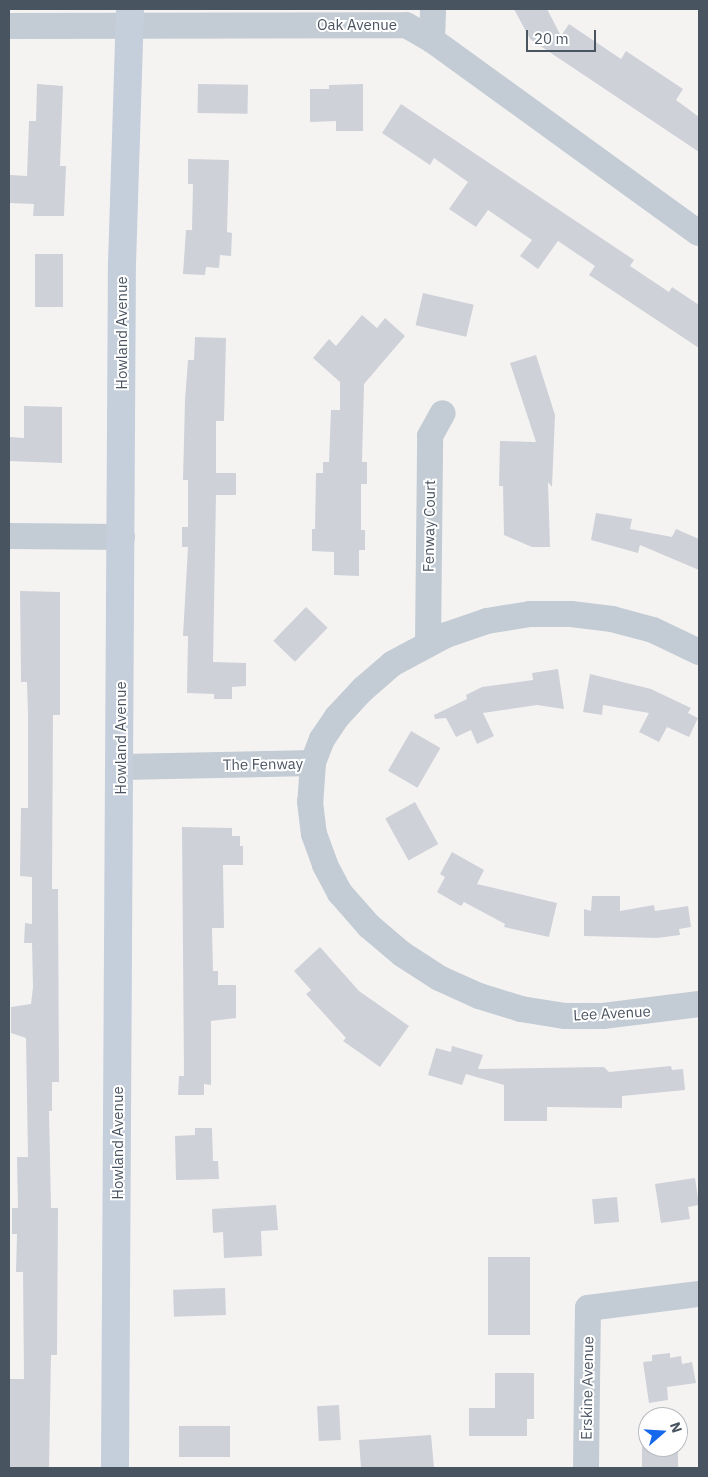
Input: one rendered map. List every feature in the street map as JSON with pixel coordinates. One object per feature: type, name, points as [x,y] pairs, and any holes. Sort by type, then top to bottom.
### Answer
[{"type":"street","points":[[432,40],[433,9]]},
{"type":"street","name":"Oak Avenue","points":[[9,26],[130,17],[406,25],[432,40],[699,233]]},
{"type":"street","name":"Howland Avenue","points":[[115,1468],[121,767],[122,264],[130,17]]},
{"type":"street","name":"Fenway Court","points":[[428,643],[430,436],[443,413]]},
{"type":"street","points":[[9,536],[122,537]]},
{"type":"street","name":"The Fenway","points":[[121,767],[313,763],[322,739],[337,717],[363,688],[392,664],[428,643],[487,621],[530,614],[571,614],[612,619],[652,630],[699,652]]},
{"type":"street","name":"Lee Avenue","points":[[313,763],[310,802],[314,834],[325,865],[340,893],[376,931],[402,954],[439,978],[479,996],[522,1009],[565,1016],[603,1016],[699,1004]]},
{"type":"street","name":"Erskine Avenue","points":[[586,1468],[588,1308],[699,1294]]},
{"type":"building","points":[[514,9],[547,9],[561,36],[569,24],[621,59],[626,51],[683,89],[676,100],[699,117],[699,152],[530,39]]},
{"type":"building","points":[[37,84],[63,86],[60,166],[66,166],[64,216],[33,216],[34,204],[9,203],[10,175],[27,176],[29,121],[36,121]]},
{"type":"building","points":[[198,84],[248,85],[247,114],[197,113]]},
{"type":"building","points":[[363,84],[363,131],[336,131],[336,121],[310,122],[310,89],[329,89],[329,85]]},
{"type":"building","points":[[401,104],[634,260],[630,266],[669,292],[672,287],[699,305],[699,348],[589,275],[595,266],[558,241],[538,269],[520,256],[532,240],[488,210],[476,227],[449,209],[468,182],[434,158],[430,165],[382,133]]},
{"type":"building","points":[[188,159],[229,160],[227,232],[232,233],[231,256],[220,255],[219,268],[206,267],[205,275],[183,274],[186,230],[192,230],[193,184],[188,184]]},
{"type":"building","points":[[35,254],[63,254],[63,307],[35,307]]},
{"type":"building","points":[[423,293],[474,305],[466,337],[416,325]]},
{"type":"building","points":[[362,315],[377,328],[385,318],[405,336],[364,384],[362,462],[367,462],[367,484],[361,484],[361,530],[365,530],[365,550],[359,550],[359,576],[334,575],[334,552],[312,551],[312,529],[315,529],[316,473],[323,473],[323,462],[329,462],[331,410],[340,410],[340,382],[313,358],[329,339],[336,346]]},
{"type":"building","points":[[195,337],[226,338],[224,421],[216,421],[216,473],[236,473],[236,495],[216,495],[213,662],[246,663],[246,686],[232,687],[232,699],[214,699],[214,694],[187,693],[188,636],[183,636],[188,547],[182,547],[182,527],[188,527],[188,480],[183,480],[188,360],[194,360]]},
{"type":"building","points":[[536,355],[555,415],[552,487],[548,482],[550,547],[532,547],[504,535],[503,486],[499,486],[500,441],[536,442],[510,363]]},
{"type":"building","points":[[24,406],[62,407],[62,463],[9,461],[9,437],[24,438]]},
{"type":"building","points":[[596,513],[632,519],[630,529],[672,537],[676,529],[699,539],[699,570],[640,545],[638,553],[591,540]]},
{"type":"building","points":[[20,591],[60,592],[60,715],[53,715],[52,889],[58,889],[59,1082],[52,1082],[52,1111],[49,1111],[51,1208],[58,1208],[57,1355],[51,1355],[49,1468],[9,1468],[9,1379],[24,1379],[23,1272],[16,1272],[17,1234],[12,1234],[12,1208],[18,1208],[17,1157],[28,1157],[26,1038],[11,1033],[11,1007],[31,1004],[33,987],[32,943],[24,943],[25,923],[32,924],[32,877],[20,876],[21,808],[28,808],[28,714],[27,682],[21,682]]},
{"type":"building","points":[[306,607],[328,628],[295,662],[273,641]]},
{"type":"building","points":[[558,669],[564,709],[537,705],[483,713],[494,736],[477,744],[471,730],[456,737],[446,718],[435,719],[434,715],[467,699],[466,695],[482,687],[533,680],[532,673]]},
{"type":"building","points":[[590,674],[651,689],[691,708],[688,713],[698,718],[689,737],[667,727],[659,742],[639,732],[649,713],[603,705],[602,715],[583,712]]},
{"type":"building","points":[[411,731],[440,748],[417,788],[388,771]]},
{"type":"building","points":[[415,802],[438,844],[409,860],[385,818]]},
{"type":"building","points":[[182,827],[232,828],[232,836],[240,836],[240,846],[243,846],[243,865],[223,865],[224,928],[212,928],[213,971],[218,971],[218,985],[236,985],[236,1018],[211,1021],[211,1085],[204,1084],[204,1095],[178,1095],[179,1076],[184,1076]]},
{"type":"building","points":[[452,852],[484,870],[477,884],[557,903],[549,937],[504,927],[505,924],[464,902],[461,906],[437,892],[445,877],[440,874]]},
{"type":"building","points":[[592,896],[620,896],[620,911],[654,905],[655,911],[688,906],[691,927],[679,929],[680,935],[657,938],[584,936],[584,909],[591,911]]},
{"type":"building","points":[[320,947],[359,991],[409,1026],[380,1067],[343,1041],[346,1038],[306,994],[311,990],[294,971]]},
{"type":"building","points":[[452,1046],[483,1055],[478,1069],[604,1067],[609,1072],[671,1066],[672,1070],[683,1069],[685,1090],[622,1096],[622,1108],[547,1107],[547,1121],[504,1121],[504,1085],[466,1074],[462,1085],[428,1075],[436,1048],[451,1052]]},
{"type":"building","points":[[195,1128],[212,1128],[213,1161],[218,1161],[219,1179],[176,1180],[175,1136],[195,1135]]},
{"type":"building","points":[[695,1178],[699,1205],[688,1207],[690,1219],[661,1223],[655,1184]]},
{"type":"building","points":[[617,1197],[619,1222],[594,1224],[592,1199]]},
{"type":"building","points":[[276,1205],[278,1230],[261,1231],[262,1256],[224,1258],[223,1232],[213,1233],[212,1209]]},
{"type":"building","points":[[488,1257],[530,1257],[530,1335],[488,1335]]},
{"type":"building","points":[[225,1288],[226,1315],[174,1317],[173,1290]]},
{"type":"building","points":[[670,1353],[670,1358],[681,1356],[682,1364],[692,1362],[696,1383],[667,1387],[668,1400],[649,1403],[643,1362],[652,1361],[652,1355]]},
{"type":"building","points":[[495,1373],[534,1373],[534,1419],[527,1419],[527,1436],[469,1436],[469,1408],[495,1408]]},
{"type":"building","points":[[339,1405],[341,1440],[319,1441],[317,1406]]},
{"type":"building","points":[[179,1426],[230,1426],[230,1457],[179,1457]]},
{"type":"building","points":[[431,1435],[434,1468],[361,1468],[359,1440]]},
{"type":"building","points":[[642,1457],[678,1457],[678,1468],[642,1468]]}]
